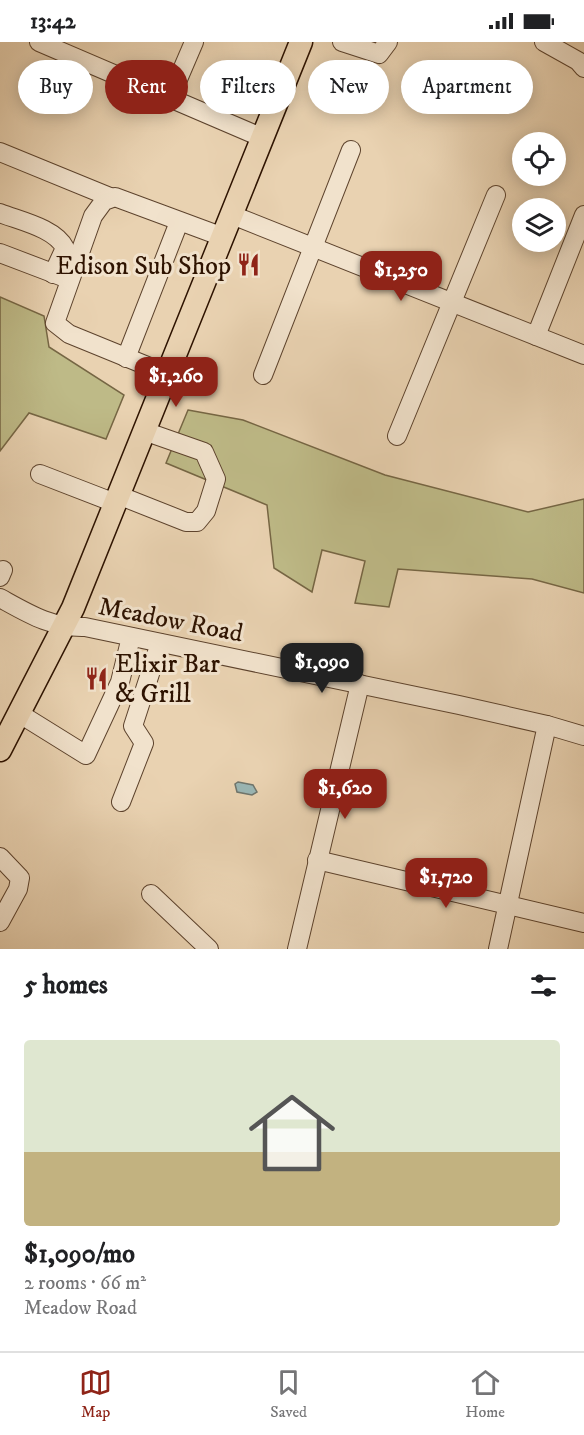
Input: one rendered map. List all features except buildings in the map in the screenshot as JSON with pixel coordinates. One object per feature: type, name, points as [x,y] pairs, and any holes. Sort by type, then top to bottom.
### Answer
[{"type":"main road","points":[[0,750],[64,628],[263,138],[296,43]]},
{"type":"street","points":[[39,42],[105,70]]},
{"type":"street","points":[[186,60],[194,42]]},
{"type":"street","points":[[342,42],[379,54],[388,42]]},
{"type":"street","points":[[544,42],[578,61],[584,68]]},
{"type":"street","points":[[188,106],[263,138]]},
{"type":"street","points":[[263,375],[351,150]]},
{"type":"street","points":[[0,152],[110,197],[223,237]]},
{"type":"street","points":[[397,436],[450,302],[496,195]]},
{"type":"street","points":[[61,276],[93,216],[110,197]]},
{"type":"street","points":[[0,213],[54,235],[62,241],[65,248],[55,322],[69,334],[167,374]]},
{"type":"street","points":[[232,215],[584,355]]},
{"type":"street","points":[[536,336],[584,215]]},
{"type":"street","points":[[126,358],[178,222]]},
{"type":"street","points":[[0,253],[61,276]]},
{"type":"street","points":[[40,474],[150,510],[197,522],[206,512],[216,479],[204,452],[144,431]]},
{"type":"street","name":"Meadow Road","points":[[0,598],[45,623],[64,628],[85,627],[360,684],[547,725],[584,736]]},
{"type":"street","points":[[20,714],[86,754],[120,682],[131,637]]},
{"type":"street","points":[[121,802],[144,743],[133,726],[160,643]]},
{"type":"street","points":[[297,949],[360,684]]},
{"type":"street","points":[[498,949],[547,725]]},
{"type":"street","points":[[0,857],[20,878],[18,889],[0,922]]},
{"type":"street","points":[[317,860],[584,923]]},
{"type":"street","points":[[150,894],[209,949]]},
{"type":"shaded area","points":[[0,297],[44,316],[49,347],[124,395],[106,439],[29,413],[0,451]]},
{"type":"shaded area","points":[[188,410],[243,420],[385,475],[528,512],[584,499],[584,593],[532,579],[398,569],[389,607],[355,603],[365,561],[322,550],[312,592],[274,568],[267,505],[166,463]]},
{"type":"water","points":[[238,782],[253,785],[257,792],[252,795],[237,792],[235,784]]},
{"type":"place","name":"Edison Sub Shop","points":[[249,265]]},
{"type":"place","name":"Elixir Bar & Grill","points":[[97,678]]}]
